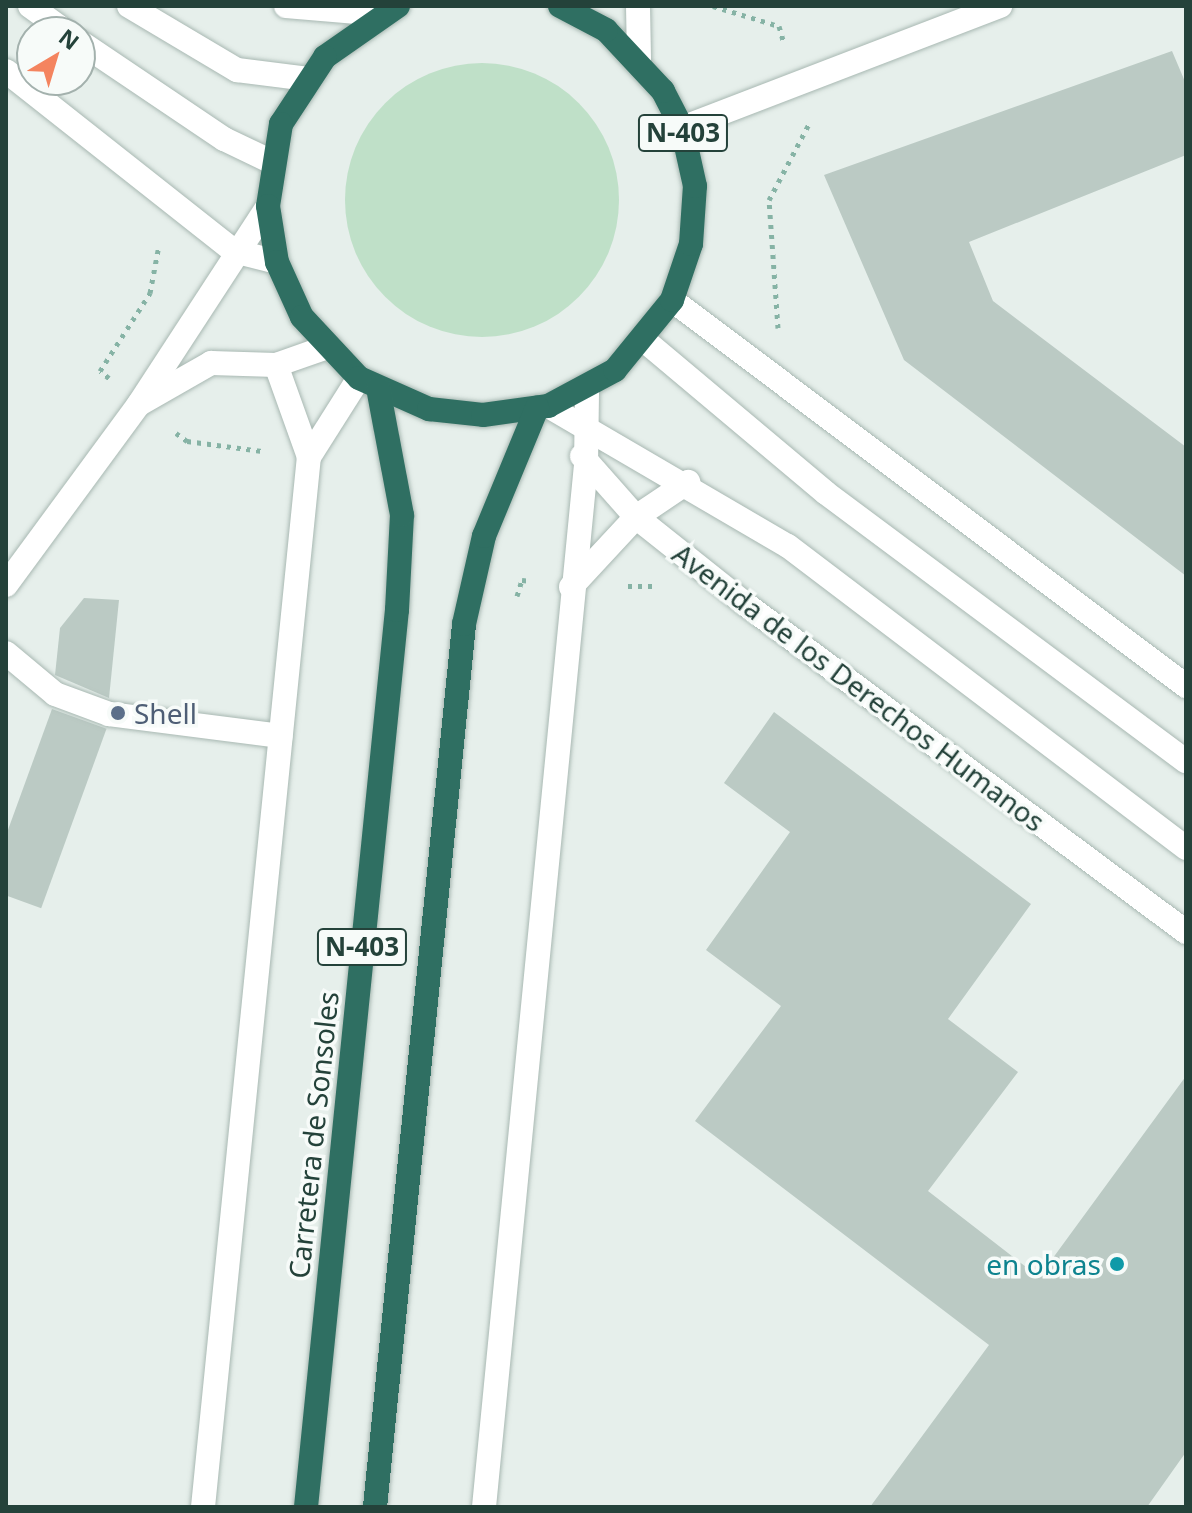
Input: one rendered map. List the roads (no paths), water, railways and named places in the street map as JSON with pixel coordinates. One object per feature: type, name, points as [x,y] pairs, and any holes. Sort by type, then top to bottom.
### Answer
[{"type":"highway","name":"N-403","points":[[391,8],[345,38],[308,79],[281,124],[272,162],[268,206],[277,262],[302,317],[327,347],[368,383],[429,409],[483,415],[549,410],[587,390],[645,341],[672,300],[693,215],[682,128],[639,58],[567,7]]},
{"type":"highway","name":"Carretera de Sonsoles","points":[[306,1507],[397,610],[402,515],[368,383]]},
{"type":"highway","name":"N-403","points":[[375,1507],[464,624],[484,536],[549,410]]},
{"type":"street","points":[[129,6],[237,70],[308,79]]},
{"type":"street","points":[[287,6],[391,8]]},
{"type":"street","points":[[638,6],[639,58]]},
{"type":"street","points":[[682,128],[1000,6]]},
{"type":"street","points":[[345,38],[350,9]]},
{"type":"street","points":[[96,53],[224,139],[272,162]]},
{"type":"street","points":[[6,71],[234,251],[277,262]]},
{"type":"street","points":[[6,585],[139,404],[234,251],[268,206]]},
{"type":"street","points":[[672,300],[1186,686]]},
{"type":"street","points":[[645,341],[826,493],[1186,761]]},
{"type":"street","points":[[139,404],[211,363],[276,365],[327,347]]},
{"type":"street","points":[[203,1507],[309,457],[276,365]]},
{"type":"street","points":[[309,457],[368,383]]},
{"type":"street","points":[[484,1507],[571,587],[586,465],[587,390]]},
{"type":"street","points":[[549,410],[688,482],[788,546],[1186,848]]},
{"type":"street","name":"Avenida de los Derechos Humanos","points":[[549,410],[586,465],[636,517],[1186,932]]},
{"type":"street","points":[[571,587],[636,517],[688,482]]},
{"type":"street","points":[[6,653],[55,694],[109,714],[281,736]]},
{"type":"place","name":"Shell","points":[[118,713]]},
{"type":"place","name":"en obras","points":[[1117,1264]]}]
